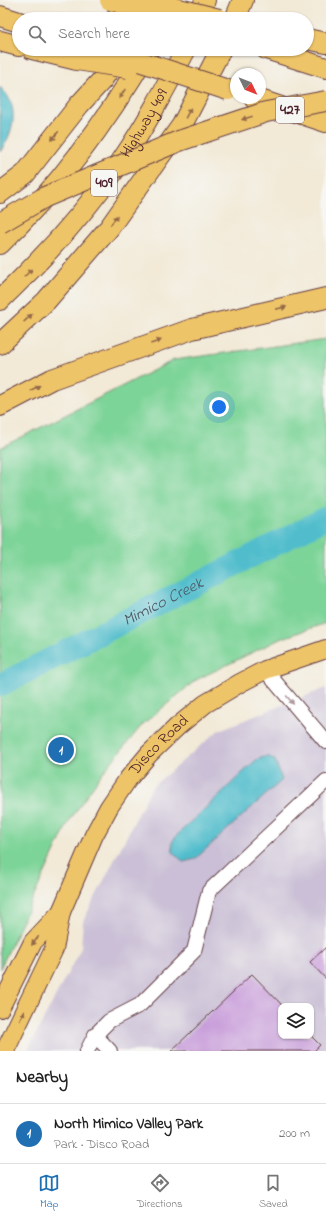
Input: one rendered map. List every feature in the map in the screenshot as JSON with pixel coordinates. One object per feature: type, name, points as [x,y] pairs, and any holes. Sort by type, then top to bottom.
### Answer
[{"type":"highway","points":[[110,0],[149,12]]},
{"type":"highway","points":[[124,12],[127,0]]},
{"type":"highway","points":[[140,12],[144,0],[191,12]]},
{"type":"highway","points":[[164,12],[168,0]]},
{"type":"highway","points":[[169,12],[175,0]]},
{"type":"highway","points":[[202,12],[206,0]]},
{"type":"highway","points":[[0,16],[12,20]]},
{"type":"highway","points":[[314,40],[326,43]]},
{"type":"highway","points":[[0,42],[12,45]]},
{"type":"highway","points":[[60,56],[76,60],[191,78]]},
{"type":"highway","points":[[79,105],[104,56]]},
{"type":"highway","points":[[0,193],[25,174],[79,105],[102,80],[118,56]]},
{"type":"highway","points":[[123,56],[230,90]]},
{"type":"highway","name":"Highway 409","points":[[0,244],[43,199],[92,137],[124,91],[145,56]]},
{"type":"highway","name":"Highway 409","points":[[0,300],[60,238],[122,160],[155,107],[182,56]]},
{"type":"highway","points":[[0,344],[46,301],[108,228],[182,125],[217,56]]},
{"type":"highway","points":[[288,56],[326,68]]},
{"type":"highway","points":[[0,223],[45,197],[179,141],[266,112],[326,101]]},
{"type":"highway","name":"427","points":[[266,102],[326,122]]},
{"type":"highway","points":[[0,406],[52,379],[192,329],[326,298]]},
{"type":"main road","name":"Disco Road","points":[[5,1051],[54,949],[61,912],[94,835],[109,807],[132,774],[149,754],[178,726],[205,704],[265,670],[326,649]]},
{"type":"main road","name":"Disco Road","points":[[0,1008],[32,942],[61,912]]},
{"type":"lane","points":[[265,670],[326,742]]},
{"type":"lane","points":[[87,1051],[94,1035],[109,1021],[140,1005],[194,951],[209,891],[326,781]]},
{"type":"lane","points":[[94,1035],[110,1051]]},
{"type":"shaded area","points":[[326,688],[326,1051],[27,1051],[81,948],[83,921],[152,787],[219,730]]},
{"type":"green space","points":[[326,339],[326,520],[142,605],[136,619],[167,607],[326,528],[326,623],[280,639],[196,680],[143,724],[100,776],[68,823],[0,969],[0,448],[174,360]]},
{"type":"water","points":[[0,87],[7,94],[11,102],[13,119],[9,136],[0,152]]},
{"type":"water","points":[[267,756],[275,760],[282,780],[195,859],[183,862],[173,852],[172,842],[178,834],[256,760]]},
{"type":"building","points":[[326,947],[326,979],[310,962]]},
{"type":"building","points":[[252,974],[280,1003],[278,1003],[278,1039],[314,1039],[320,1045],[314,1051],[171,1051]]},
{"type":"waterway","name":"Mimico Creek","points":[[0,685],[326,518]]},
{"type":"place","name":"North Mimico Valley Park","points":[[61,750]]}]
